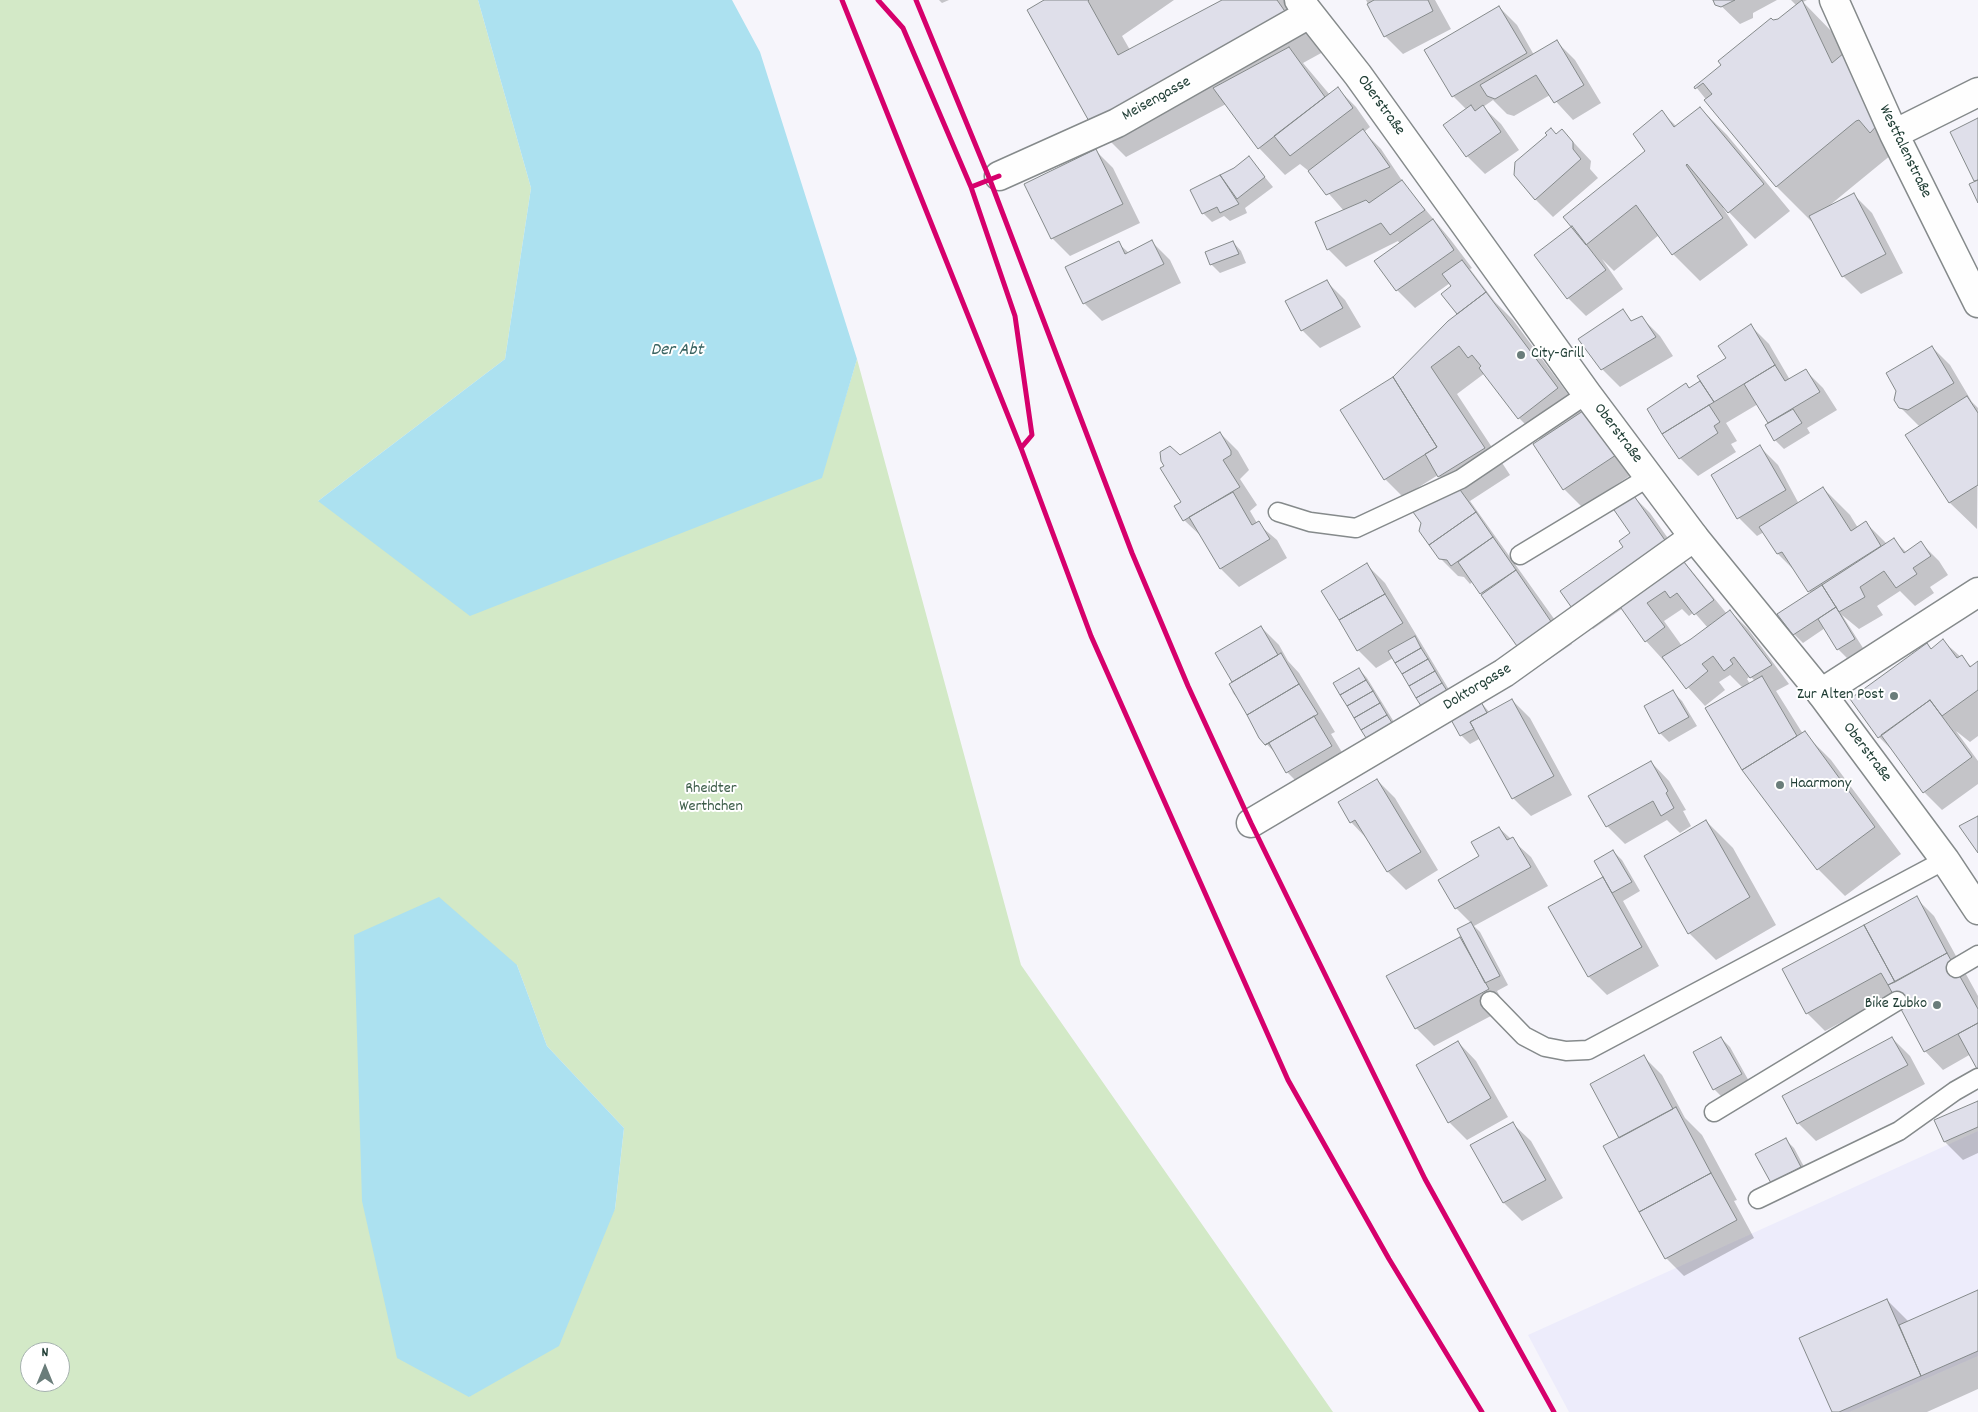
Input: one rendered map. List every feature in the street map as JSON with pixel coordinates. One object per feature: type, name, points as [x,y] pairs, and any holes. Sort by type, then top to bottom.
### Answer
[{"type":"street","name":"Westfalenstraße","points":[[1834,0],[1894,134],[1978,303]]},
{"type":"street","name":"Meisengasse","points":[[999,176],[1117,123],[1304,7]]},
{"type":"street","name":"Oberstraße","points":[[1304,7],[1358,75],[1587,394],[1694,537],[1821,693],[1945,860],[1978,910]]},
{"type":"street","points":[[1894,134],[1978,92]]},
{"type":"street","name":"Doktorgasse","points":[[1251,823],[1504,672],[1694,537]]},
{"type":"street","points":[[1821,693],[1978,592]]},
{"type":"lane","points":[[1278,512],[1310,522],[1356,528],[1461,478],[1587,394]]},
{"type":"lane","points":[[1520,555],[1649,477]]},
{"type":"lane","points":[[1490,1001],[1524,1036],[1545,1048],[1566,1051],[1588,1050],[1945,860]]},
{"type":"lane","points":[[1956,968],[1978,955]]},
{"type":"lane","points":[[1714,1112],[1897,1001]]},
{"type":"lane","points":[[1758,1199],[1898,1131],[1955,1091],[1978,1078]]},
{"type":"shaded area","points":[[1978,1131],[1978,1356],[1849,1412],[1569,1412],[1528,1335]]},
{"type":"green space","name":"Rheidter Werthchen","points":[[0,0],[478,0],[531,188],[505,359],[318,501],[821,478],[857,359],[1021,965],[1333,1412],[0,1412]],"holes":[[[517,965],[547,1046],[624,1128],[615,1209],[469,1397]]]},
{"type":"water","name":"Der Abt","points":[[478,0],[732,0],[760,52],[857,359],[822,478],[470,616],[318,501],[505,359],[531,188]]},
{"type":"water","points":[[439,897],[517,965],[547,1046],[624,1128],[615,1209],[559,1346],[469,1397],[397,1358],[362,1201],[354,935]]},
{"type":"building","points":[[1044,0],[1089,0],[1118,55],[1222,0],[1277,0],[1289,17],[1090,123],[1027,10]]},
{"type":"building","points":[[1374,0],[1428,0],[1433,11],[1384,37],[1367,4]]},
{"type":"building","points":[[1713,0],[1735,0],[1721,7],[1715,5]]},
{"type":"building","points":[[1802,0],[1832,63],[1844,53],[1881,121],[1870,133],[1859,120],[1856,121],[1776,187],[1704,100],[1712,94],[1703,83],[1695,89],[1694,87],[1721,65],[1718,61],[1771,18],[1773,20],[1778,19]]},
{"type":"building","points":[[1499,6],[1527,53],[1452,97],[1424,50]]},
{"type":"building","points":[[1557,40],[1584,85],[1554,103],[1536,75],[1495,99],[1487,96],[1480,85]]},
{"type":"building","points":[[1289,47],[1325,97],[1258,149],[1213,88]]},
{"type":"building","points":[[1338,87],[1353,108],[1290,156],[1274,136]]},
{"type":"building","points":[[1471,105],[1475,111],[1483,105],[1501,132],[1466,157],[1443,125]]},
{"type":"building","points":[[1700,107],[1764,184],[1728,213],[1687,164],[1723,218],[1672,255],[1636,205],[1586,245],[1563,217],[1645,151],[1633,134],[1662,110],[1674,127]]},
{"type":"building","points":[[1978,118],[1978,180],[1974,181],[1950,132]]},
{"type":"building","points":[[1551,128],[1556,134],[1562,129],[1573,142],[1573,149],[1581,159],[1535,200],[1514,175],[1515,162],[1547,135],[1545,133]]},
{"type":"building","points":[[1363,129],[1390,167],[1326,195],[1308,171]]},
{"type":"building","points":[[1096,149],[1123,204],[1051,239],[1024,184]]},
{"type":"building","points":[[1249,156],[1265,177],[1237,199],[1220,175],[1234,168]]},
{"type":"building","points":[[1220,175],[1239,204],[1220,213],[1217,207],[1202,214],[1190,190]]},
{"type":"building","points":[[1402,180],[1425,210],[1390,235],[1381,223],[1327,250],[1315,222],[1366,200],[1369,203]]},
{"type":"building","points":[[1978,180],[1978,203],[1969,184]]},
{"type":"building","points":[[1854,193],[1886,254],[1842,277],[1809,216]]},
{"type":"building","points":[[1433,219],[1454,250],[1396,291],[1374,261]]},
{"type":"building","points":[[1572,226],[1606,270],[1567,299],[1534,255]]},
{"type":"building","points":[[1152,240],[1164,264],[1083,304],[1065,267],[1119,241],[1125,254]]},
{"type":"building","points":[[1233,241],[1239,254],[1210,265],[1205,252]]},
{"type":"building","points":[[1462,260],[1486,292],[1457,314],[1441,294],[1451,286],[1442,274]]},
{"type":"building","points":[[1327,280],[1343,308],[1301,331],[1285,301]]},
{"type":"building","points":[[1486,292],[1558,388],[1518,419],[1479,368],[1481,366],[1472,355],[1468,358],[1459,346],[1431,367],[1485,448],[1438,477],[1425,454],[1437,447],[1393,377],[1448,321]]},
{"type":"building","points":[[1623,309],[1631,321],[1642,316],[1656,337],[1601,370],[1578,339]]},
{"type":"building","points":[[1751,324],[1775,365],[1714,402],[1697,376],[1726,358],[1718,346]]},
{"type":"building","points":[[1932,346],[1954,383],[1908,410],[1899,408],[1894,400],[1896,391],[1886,373]]},
{"type":"building","points":[[1775,365],[1785,381],[1806,369],[1820,392],[1768,423],[1744,384]]},
{"type":"building","points":[[1393,377],[1437,447],[1384,480],[1340,410]]},
{"type":"building","points":[[1700,381],[1714,402],[1662,434],[1647,409],[1686,383],[1689,388]]},
{"type":"building","points":[[1967,396],[1978,413],[1978,485],[1949,503],[1905,435]]},
{"type":"building","points":[[1709,405],[1720,422],[1714,426],[1718,433],[1679,459],[1662,434]]},
{"type":"building","points":[[1586,409],[1616,455],[1563,490],[1533,444]]},
{"type":"building","points":[[1793,409],[1802,423],[1774,441],[1765,425]]},
{"type":"building","points":[[1220,432],[1231,451],[1231,455],[1223,460],[1240,487],[1183,521],[1174,506],[1181,502],[1160,468],[1164,466],[1161,461],[1160,452],[1170,446],[1180,455]]},
{"type":"building","points":[[1760,445],[1786,490],[1737,519],[1711,475]]},
{"type":"building","points":[[1458,487],[1476,512],[1429,545],[1419,531],[1421,523],[1413,512]]},
{"type":"building","points":[[1823,487],[1851,531],[1866,521],[1881,546],[1808,592],[1782,552],[1777,554],[1759,527]]},
{"type":"building","points":[[1233,492],[1252,525],[1259,521],[1270,539],[1220,569],[1189,517]]},
{"type":"building","points":[[1632,493],[1669,546],[1574,611],[1560,591],[1623,547],[1619,541],[1630,533],[1612,507]]},
{"type":"building","points":[[1476,512],[1493,537],[1451,566],[1447,560],[1439,559],[1429,545]]},
{"type":"building","points":[[1493,537],[1516,570],[1480,594],[1458,562]]},
{"type":"building","points":[[1894,538],[1904,553],[1921,541],[1931,556],[1913,568],[1917,574],[1896,588],[1884,571],[1860,587],[1865,597],[1839,612],[1822,585]]},
{"type":"building","points":[[1680,557],[1714,600],[1694,615],[1677,593],[1670,598],[1665,591],[1647,603],[1665,627],[1645,642],[1616,601]]},
{"type":"building","points":[[1367,563],[1385,594],[1339,620],[1321,591]]},
{"type":"building","points":[[1516,570],[1554,626],[1519,649],[1481,595]]},
{"type":"building","points":[[1822,585],[1836,607],[1793,635],[1777,614]]},
{"type":"building","points":[[1385,594],[1403,623],[1357,651],[1339,620]]},
{"type":"building","points":[[1836,607],[1855,639],[1837,650],[1818,619]]},
{"type":"building","points":[[1730,610],[1772,665],[1750,678],[1734,657],[1730,660],[1733,664],[1724,671],[1713,656],[1702,664],[1708,671],[1686,689],[1662,657],[1691,639]]},
{"type":"building","points":[[1261,626],[1278,655],[1232,682],[1215,653]]},
{"type":"building","points":[[1415,636],[1421,648],[1395,663],[1388,651]]},
{"type":"building","points":[[1943,639],[1957,658],[1962,655],[1970,667],[1978,661],[1978,690],[1942,716],[1930,700],[1878,738],[1850,699],[1927,643],[1931,649]]},
{"type":"building","points":[[1421,648],[1428,659],[1402,674],[1395,663]]},
{"type":"building","points":[[1281,653],[1299,684],[1247,715],[1229,684]]},
{"type":"building","points":[[1428,659],[1435,671],[1409,686],[1402,674]]},
{"type":"building","points":[[1359,668],[1366,680],[1340,695],[1333,683]]},
{"type":"building","points":[[1435,671],[1442,683],[1416,698],[1409,686]]},
{"type":"building","points":[[1762,676],[1797,736],[1742,770],[1705,708]]},
{"type":"building","points":[[1366,680],[1373,691],[1347,706],[1340,695]]},
{"type":"building","points":[[1442,683],[1449,694],[1423,709],[1416,698]]},
{"type":"building","points":[[1299,684],[1318,714],[1265,745],[1259,738],[1247,715]]},
{"type":"building","points":[[1673,690],[1689,717],[1659,734],[1644,706]]},
{"type":"building","points":[[1373,691],[1380,703],[1354,718],[1347,706]]},
{"type":"building","points":[[1479,698],[1487,713],[1470,722],[1474,729],[1460,736],[1449,716]]},
{"type":"building","points":[[1512,699],[1554,776],[1512,799],[1470,722]]},
{"type":"building","points":[[1930,700],[1972,757],[1923,793],[1881,735]]},
{"type":"building","points":[[1380,703],[1387,715],[1361,730],[1354,718]]},
{"type":"building","points":[[1387,715],[1394,726],[1368,741],[1361,730]]},
{"type":"building","points":[[1314,716],[1332,746],[1286,773],[1269,743],[1265,745]]},
{"type":"building","points":[[1805,731],[1875,827],[1817,870],[1742,770]]},
{"type":"building","points":[[1651,761],[1668,791],[1666,793],[1674,808],[1661,816],[1653,801],[1606,827],[1588,796]]},
{"type":"building","points":[[1377,779],[1421,852],[1387,872],[1355,820],[1350,823],[1338,802]]},
{"type":"building","points":[[1978,816],[1978,853],[1959,826]]},
{"type":"building","points":[[1706,820],[1750,897],[1688,934],[1644,856]]},
{"type":"building","points":[[1499,827],[1507,840],[1513,837],[1531,867],[1455,909],[1438,880],[1479,856],[1471,842]]},
{"type":"building","points":[[1613,850],[1632,882],[1612,893],[1594,861]]},
{"type":"building","points":[[1603,877],[1642,947],[1588,977],[1548,907]]},
{"type":"building","points":[[1917,896],[1947,953],[1895,982],[1864,925]]},
{"type":"building","points":[[1471,922],[1500,976],[1485,983],[1457,929]]},
{"type":"building","points":[[1864,925],[1895,982],[1888,985],[1881,973],[1806,1014],[1782,969]]},
{"type":"building","points":[[1460,937],[1489,989],[1415,1029],[1386,976]]},
{"type":"building","name":"Bike Zubko","points":[[1947,953],[1978,1009],[1978,1023],[1924,1052],[1888,985]]},
{"type":"building","points":[[1978,1023],[1978,1068],[1977,1069],[1958,1034]]},
{"type":"building","points":[[1721,1037],[1742,1074],[1713,1090],[1693,1052]]},
{"type":"building","points":[[1892,1037],[1908,1065],[1797,1124],[1782,1096]]},
{"type":"building","points":[[1458,1041],[1491,1098],[1448,1123],[1416,1065]]},
{"type":"building","points":[[1644,1055],[1673,1109],[1619,1138],[1590,1084]]},
{"type":"building","points":[[1978,1101],[1978,1127],[1944,1142],[1934,1120]]},
{"type":"building","points":[[1676,1107],[1711,1173],[1639,1212],[1603,1146]]},
{"type":"building","points":[[1513,1122],[1546,1180],[1503,1203],[1470,1145]]},
{"type":"building","points":[[1786,1138],[1801,1167],[1771,1183],[1755,1154]]},
{"type":"building","points":[[1711,1173],[1737,1220],[1665,1259],[1639,1212]]},
{"type":"building","points":[[1978,1290],[1978,1351],[1921,1376],[1899,1325]]},
{"type":"building","points":[[1887,1299],[1921,1376],[1839,1412],[1832,1412],[1799,1338]]},
{"type":"cycle path","points":[[842,0],[1021,448],[1091,636],[1288,1080],[1389,1259],[1482,1412]]},
{"type":"cycle path","points":[[878,0],[903,28],[971,187]]},
{"type":"cycle path","points":[[916,0],[990,180],[1132,553],[1188,686],[1251,823],[1425,1179],[1554,1412]]},
{"type":"cycle path","points":[[999,176],[971,187],[1015,316],[1032,435],[1021,448]]},
{"type":"place","name":"City-Grill","points":[[1521,355]]},
{"type":"place","name":"Zur Alten Post","points":[[1894,696]]},
{"type":"place","name":"Haarmony","points":[[1780,785]]},
{"type":"place","name":"Bike Zubko","points":[[1937,1005]]}]
